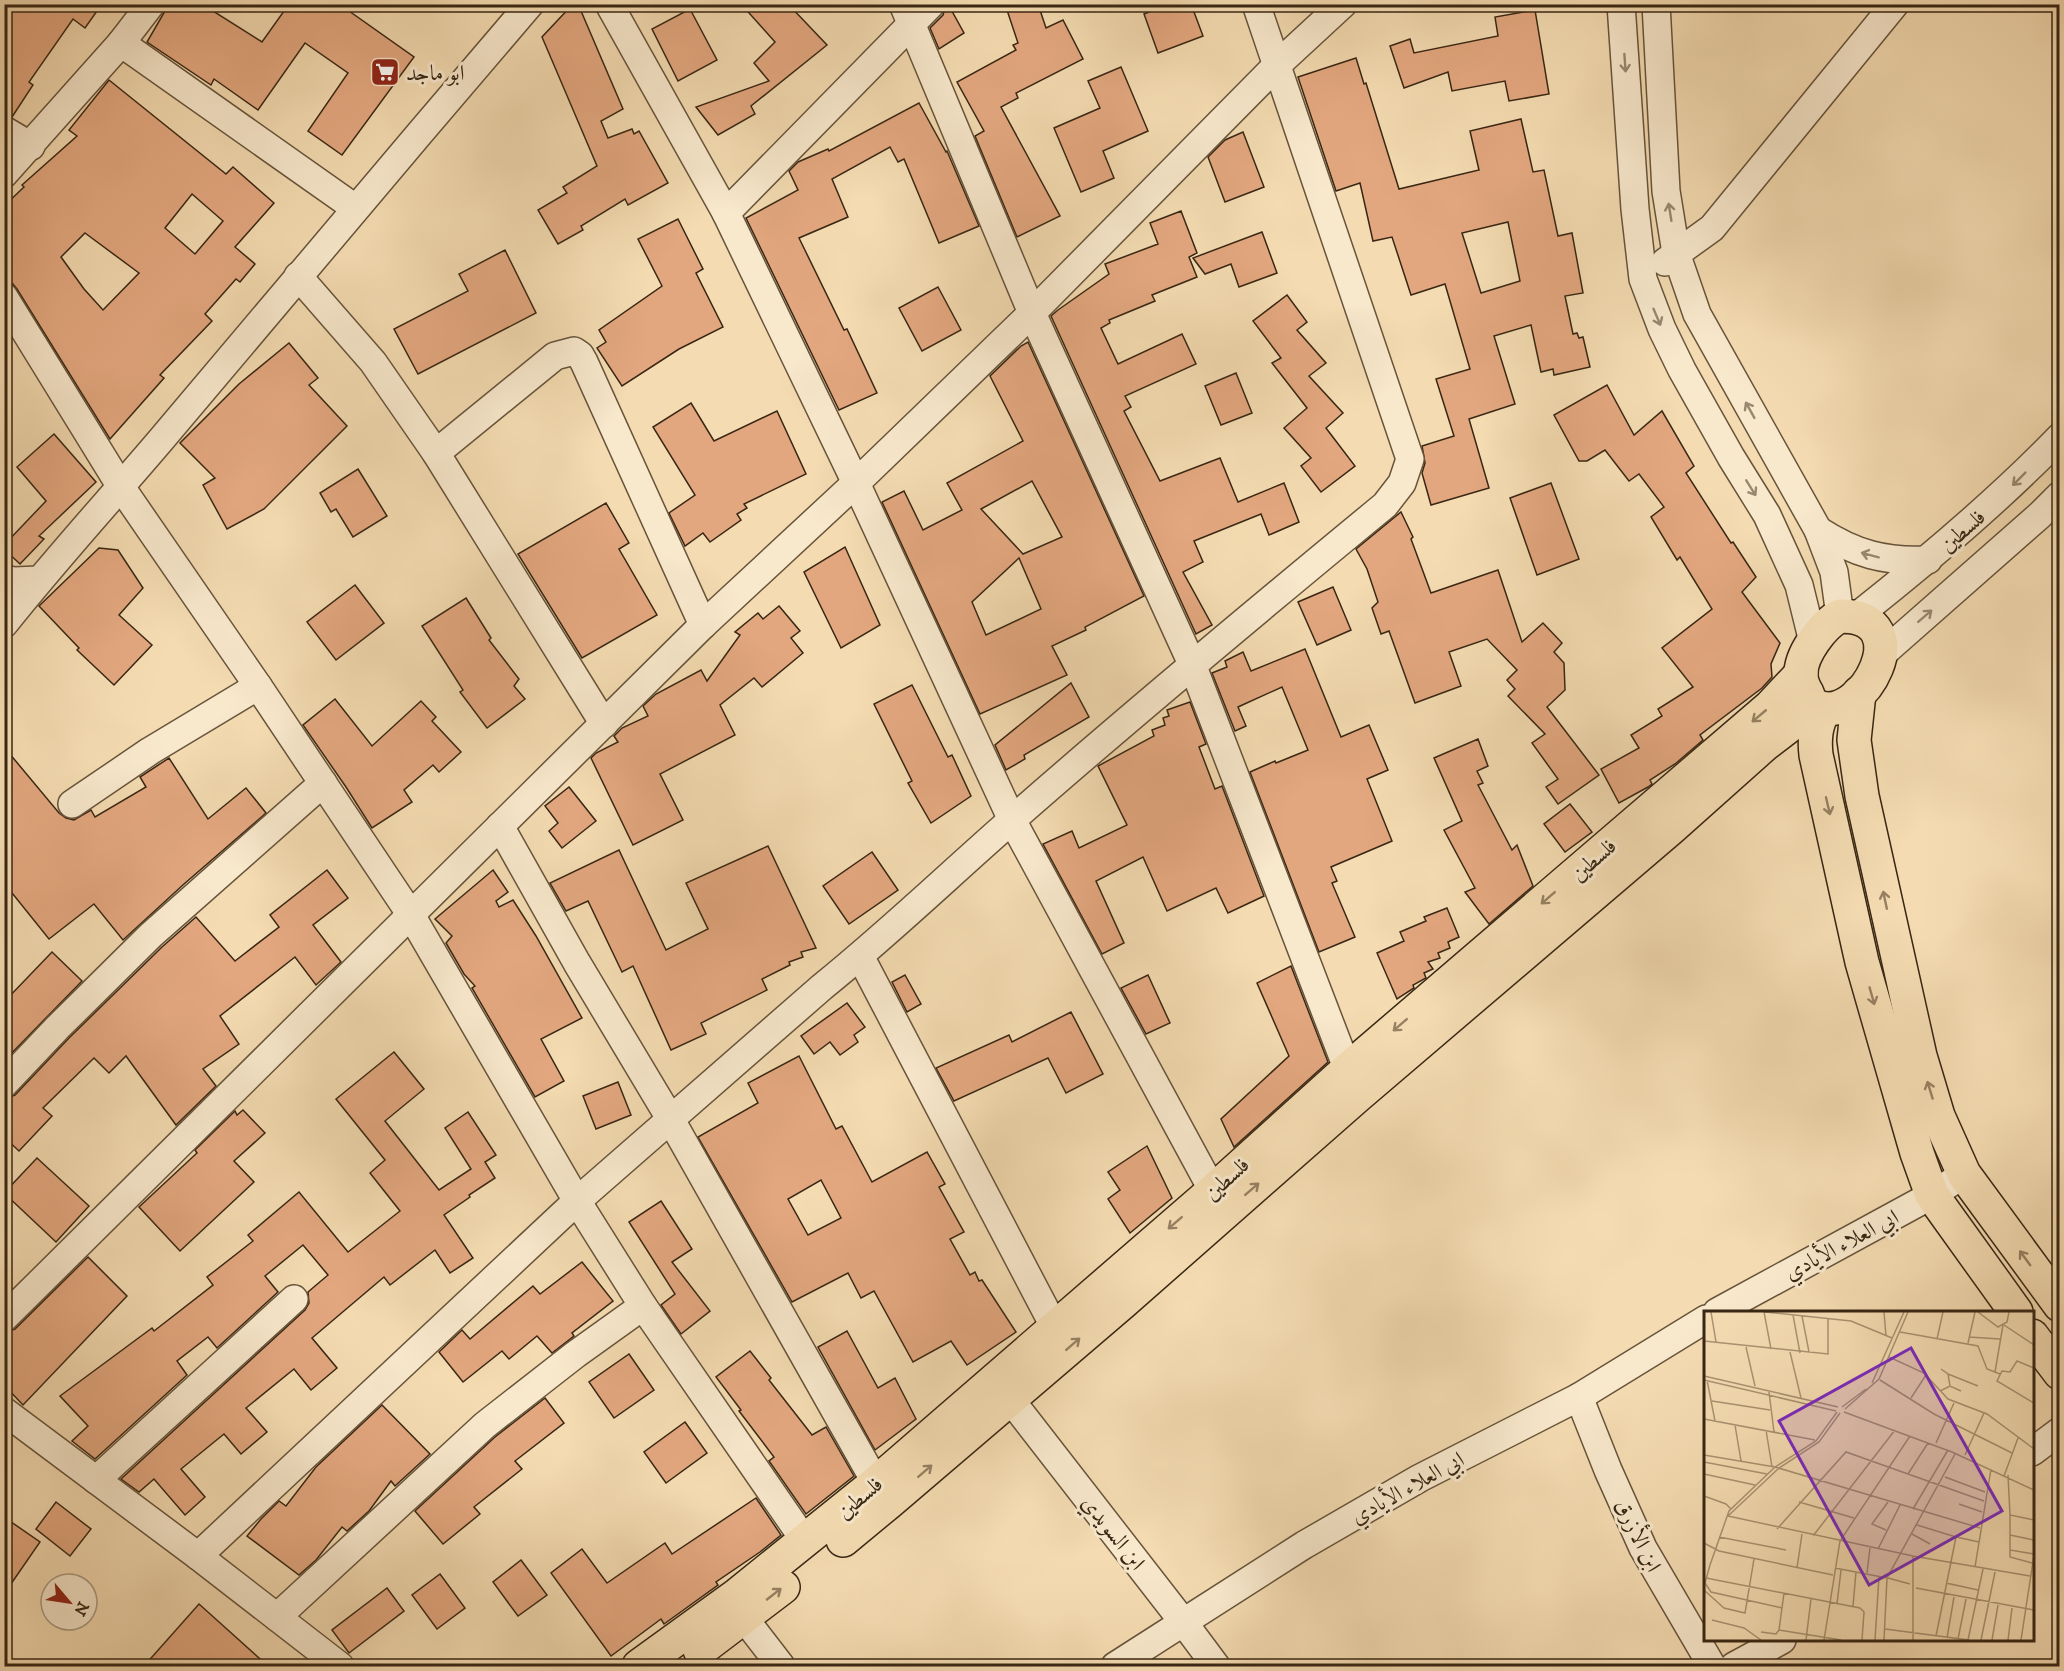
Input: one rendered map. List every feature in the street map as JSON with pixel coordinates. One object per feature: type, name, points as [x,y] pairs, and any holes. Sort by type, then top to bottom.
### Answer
[{"type":"main road","points":[[1819,707],[1839,707],[1859,693],[1871,680],[1881,655],[1882,644],[1871,625],[1848,616],[1831,620],[1813,642],[1804,660],[1801,674],[1804,687],[1819,707],[1815,738],[1816,755],[1862,962],[1905,1112],[1932,1195],[2015,1311]]},
{"type":"main road","name":"فلسطين","points":[[639,1666],[805,1541],[876,1483],[1055,1328],[1117,1291],[1770,707],[1801,674]]},
{"type":"main road","points":[[1859,693],[1854,740],[1865,807],[1920,1056],[1938,1116],[1964,1174],[2060,1305]]},
{"type":"main road","name":"فلسطين","points":[[676,1666],[744,1618],[889,1502],[1010,1399],[1213,1191],[1582,905],[1764,745],[1819,707]]},
{"type":"main road","points":[[1764,745],[1791,744],[1816,755]]},
{"type":"main road","points":[[2034,1339],[2060,1373]]},
{"type":"street","points":[[4,174],[121,43],[151,4]]},
{"type":"street","points":[[4,624],[530,4]]},
{"type":"street","points":[[609,4],[726,213],[856,483],[1012,820],[1213,1191]]},
{"type":"street","points":[[726,213],[907,14],[931,4]]},
{"type":"street","points":[[198,1556],[577,1201],[1192,664],[1385,505],[1401,483],[1410,459],[1256,4]]},
{"type":"street","points":[[4,1318],[703,625],[856,483],[1032,313],[1277,65],[1343,4]]},
{"type":"street","points":[[1621,4],[1635,208],[1643,279],[1662,329],[1682,370],[1767,515],[1799,585],[1813,642]]},
{"type":"street","points":[[1656,4],[1666,191],[1676,253],[1697,314],[1818,530],[1848,616]]},
{"type":"street","points":[[1643,279],[1712,228],[1895,4]]},
{"type":"street","points":[[907,14],[1032,313],[1192,664],[1352,1083]]},
{"type":"street","points":[[121,43],[355,208]]},
{"type":"street","points":[[4,130],[31,146]]},
{"type":"street","points":[[298,276],[373,362],[436,453],[604,724]]},
{"type":"street","points":[[4,297],[121,487],[411,915],[577,1201],[643,1306],[805,1541]]},
{"type":"street","points":[[436,453],[555,356],[574,351],[584,362],[703,625]]},
{"type":"street","name":"فلسطين","points":[[1848,616],[1928,560],[2013,485],[2060,437]]},
{"type":"street","name":"فلسطين","points":[[1881,655],[2060,495]]},
{"type":"street","points":[[1818,530],[1834,541],[1870,556],[1928,560]]},
{"type":"street","points":[[4,579],[39,580]]},
{"type":"street","points":[[72,804],[150,751],[258,686]]},
{"type":"street","points":[[4,1084],[151,935],[323,783]]},
{"type":"street","points":[[500,826],[577,963],[671,1120],[876,1483]]},
{"type":"street","points":[[860,956],[1055,1328]]},
{"type":"street","name":"ابي العلاء الأيادي","points":[[1719,1311],[1932,1195],[1964,1174]]},
{"type":"street","points":[[96,1480],[294,1299]]},
{"type":"street","points":[[277,1617],[485,1425],[576,1354],[643,1306]]},
{"type":"street","name":"ابي العلاء الأيادي","points":[[1115,1666],[1304,1545],[1410,1484],[1579,1396],[1704,1320]]},
{"type":"street","name":"ابن الأزرق","points":[[1579,1396],[1608,1470],[1643,1548],[1712,1666]]},
{"type":"street","name":"ابن السويدي","points":[[1010,1399],[1216,1666]]},
{"type":"street","points":[[4,1411],[340,1666]]},
{"type":"street","points":[[2034,1450],[2060,1431]]},
{"type":"street","points":[[744,1618],[781,1666]]},
{"type":"street","points":[[1734,1666],[1780,1641]]},
{"type":"building","points":[[4,4],[102,4],[85,28],[73,19],[29,82],[33,85],[12,117],[4,114]]},
{"type":"building","points":[[169,4],[202,4],[262,42],[289,4],[339,4],[414,57],[342,155],[308,131],[348,73],[305,43],[258,110],[214,79],[211,85],[147,42]]},
{"type":"building","points":[[573,4],[578,4],[623,109],[601,121],[608,138],[632,129],[634,134],[639,131],[668,183],[628,205],[625,199],[581,226],[583,230],[558,244],[538,210],[567,193],[563,187],[597,166],[542,37]]},
{"type":"building","points":[[741,4],[788,4],[827,45],[751,106],[755,114],[718,135],[696,107],[769,81],[754,63],[775,42]]},
{"type":"building","points":[[946,4],[964,33],[939,49],[930,28],[943,15]]},
{"type":"building","points":[[1005,4],[1038,4],[1046,28],[1063,20],[1083,59],[1016,93],[1018,98],[1001,107],[1060,216],[1017,237],[975,136],[984,131],[957,82],[1016,50],[1013,45],[1018,43]]},
{"type":"building","points":[[1169,4],[1191,4],[1203,36],[1158,53],[1144,14]]},
{"type":"building","points":[[690,9],[717,60],[678,81],[652,29]]},
{"type":"building","points":[[1535,10],[1549,94],[1509,101],[1505,81],[1452,91],[1448,72],[1404,88],[1390,46],[1410,39],[1414,53],[1498,36],[1495,17]]},
{"type":"building","points":[[1356,58],[1399,189],[1479,170],[1470,131],[1521,119],[1533,172],[1544,170],[1558,236],[1572,233],[1583,293],[1565,296],[1573,334],[1577,333],[1579,338],[1583,337],[1590,367],[1554,375],[1553,369],[1541,372],[1531,325],[1494,336],[1515,404],[1469,419],[1489,488],[1431,505],[1422,473],[1425,463],[1422,446],[1454,436],[1436,379],[1470,369],[1445,284],[1411,295],[1392,237],[1373,241],[1360,183],[1336,191],[1298,77]],"holes":[[[1508,222],[1520,281],[1481,293],[1462,233]]]},
{"type":"building","points":[[1121,67],[1148,131],[1103,151],[1114,178],[1081,192],[1054,128],[1100,108],[1088,81]]},
{"type":"building","points":[[109,80],[226,174],[233,167],[274,203],[235,247],[255,264],[240,282],[236,279],[205,314],[212,321],[160,375],[164,378],[110,439],[17,289],[12,283],[4,281],[4,206],[24,187],[22,185],[77,136],[69,130]],"holes":[[[192,194],[223,221],[195,254],[165,228]],[[85,233],[139,273],[103,310],[84,289],[61,257]]]},
{"type":"building","points":[[919,103],[947,151],[979,226],[939,243],[904,159],[898,162],[890,147],[832,179],[848,217],[799,238],[844,330],[847,329],[877,393],[839,410],[746,218],[798,190],[789,171],[798,162],[828,149],[829,151]]},
{"type":"building","points":[[1243,132],[1264,187],[1225,202],[1208,157],[1225,140]]},
{"type":"building","points":[[1181,211],[1197,253],[1189,257],[1197,277],[1152,295],[1155,301],[1109,320],[1110,323],[1101,328],[1118,364],[1182,334],[1196,364],[1125,396],[1131,407],[1124,411],[1160,481],[1220,458],[1238,502],[1284,483],[1299,522],[1269,535],[1261,514],[1194,541],[1203,562],[1183,572],[1212,625],[1196,634],[1051,316],[1109,274],[1105,264],[1158,244],[1150,223]]},
{"type":"building","points":[[678,219],[703,269],[696,273],[723,327],[679,349],[622,386],[597,348],[606,342],[599,330],[662,286],[638,239]]},
{"type":"building","points":[[1262,232],[1277,273],[1239,287],[1231,264],[1205,274],[1193,258]]},
{"type":"building","points":[[505,250],[536,313],[418,374],[394,329],[468,291],[459,274]]},
{"type":"building","points":[[938,287],[961,330],[922,351],[899,308]]},
{"type":"building","points":[[1287,295],[1307,322],[1297,330],[1326,363],[1309,376],[1343,413],[1326,428],[1355,466],[1321,492],[1301,466],[1311,458],[1284,428],[1307,408],[1272,363],[1281,358],[1253,321]]},
{"type":"building","points":[[1028,342],[1144,596],[1085,627],[1086,630],[1052,646],[1067,675],[980,714],[882,502],[904,491],[923,530],[962,510],[947,483],[1023,441],[990,376]],"holes":[[[1032,481],[1062,537],[1023,554],[981,509]],[[1019,558],[1041,609],[986,635],[972,602]]]},
{"type":"building","points":[[289,343],[318,378],[309,385],[347,426],[264,509],[227,529],[203,485],[215,478],[180,443],[239,384]]},
{"type":"building","points":[[1236,373],[1252,413],[1221,425],[1205,386]]},
{"type":"building","points":[[1607,385],[1634,435],[1662,411],[1694,466],[1686,473],[1756,577],[1742,592],[1780,643],[1771,664],[1772,677],[1762,688],[1700,735],[1703,740],[1675,764],[1650,780],[1652,784],[1619,803],[1601,769],[1639,748],[1631,735],[1662,716],[1658,709],[1693,687],[1662,648],[1712,609],[1680,557],[1677,560],[1651,517],[1664,507],[1639,474],[1629,481],[1605,450],[1587,461],[1579,461],[1554,415]]},
{"type":"building","points":[[691,403],[714,441],[777,411],[806,474],[744,504],[747,508],[737,514],[741,520],[710,542],[703,533],[685,546],[669,513],[695,495],[653,427]]},
{"type":"building","points":[[54,434],[96,482],[39,536],[44,539],[20,564],[4,549],[4,545],[46,501],[17,467]]},
{"type":"building","points":[[358,469],[387,516],[353,537],[336,509],[331,512],[320,493]]},
{"type":"building","points":[[1551,483],[1579,559],[1537,575],[1510,498]]},
{"type":"building","points":[[606,503],[629,543],[619,549],[657,615],[582,658],[518,554]]},
{"type":"building","points":[[1401,512],[1413,537],[1411,539],[1431,593],[1498,570],[1522,642],[1543,623],[1562,643],[1554,652],[1564,663],[1565,690],[1547,707],[1599,775],[1558,804],[1546,787],[1558,779],[1532,743],[1545,734],[1508,696],[1515,689],[1507,680],[1517,670],[1487,639],[1449,652],[1461,686],[1415,703],[1389,631],[1381,634],[1372,608],[1378,602],[1367,569],[1356,549]]},
{"type":"building","points":[[845,547],[880,625],[841,648],[804,572]]},
{"type":"building","points":[[99,548],[118,550],[143,588],[119,615],[152,645],[114,685],[77,650],[79,648],[39,606]]},
{"type":"building","points":[[355,585],[384,623],[336,660],[307,622]]},
{"type":"building","points":[[1333,587],[1351,630],[1317,645],[1298,602]]},
{"type":"building","points":[[466,598],[491,638],[489,640],[519,679],[514,686],[525,699],[487,728],[460,692],[463,690],[422,626]]},
{"type":"building","points":[[779,606],[800,631],[791,638],[803,653],[762,687],[754,678],[720,705],[735,735],[660,774],[683,820],[633,845],[591,758],[618,742],[614,736],[622,728],[648,716],[643,706],[656,694],[701,670],[707,681],[740,635],[735,632],[758,613],[763,619]]},
{"type":"building","points":[[1305,649],[1341,737],[1369,725],[1388,770],[1367,779],[1392,841],[1331,867],[1337,881],[1332,883],[1355,937],[1319,952],[1250,772],[1308,750],[1282,687],[1238,707],[1246,726],[1235,731],[1212,673],[1227,667],[1225,661],[1243,652],[1251,671]]},
{"type":"building","points":[[1071,683],[1089,717],[1024,755],[1025,759],[1006,770],[995,745]]},
{"type":"building","points":[[912,685],[948,757],[952,755],[971,796],[931,823],[908,783],[912,781],[874,704]]},
{"type":"building","points":[[335,699],[372,746],[421,701],[436,717],[432,721],[461,752],[439,772],[433,765],[404,790],[412,802],[372,828],[303,725]]},
{"type":"building","points":[[1190,702],[1206,744],[1199,747],[1215,789],[1222,786],[1264,896],[1228,913],[1216,888],[1167,911],[1143,857],[1096,881],[1124,943],[1102,954],[1043,844],[1072,831],[1079,848],[1127,825],[1098,766],[1154,736],[1152,730],[1165,725],[1163,718],[1169,716],[1167,710]]},
{"type":"building","points":[[1478,739],[1488,766],[1477,771],[1483,783],[1478,785],[1512,850],[1517,845],[1533,886],[1489,924],[1465,892],[1475,888],[1444,830],[1462,821],[1434,758]]},
{"type":"building","points":[[4,747],[59,813],[66,818],[74,820],[91,810],[95,817],[146,787],[140,777],[169,758],[208,819],[246,788],[266,813],[123,940],[94,904],[49,939],[4,883]]},
{"type":"building","points":[[569,787],[596,821],[562,848],[549,831],[558,823],[545,806]]},
{"type":"building","points":[[1570,804],[1592,832],[1565,852],[1544,824]]},
{"type":"building","points":[[768,846],[816,948],[801,952],[803,957],[789,962],[790,965],[762,979],[767,990],[701,1023],[706,1034],[671,1050],[633,966],[622,972],[588,901],[566,911],[550,883],[619,850],[666,950],[708,929],[686,883]]},
{"type":"building","points":[[872,852],[898,890],[849,924],[823,886]]},
{"type":"building","points":[[327,870],[348,898],[313,925],[341,962],[316,985],[295,957],[220,1016],[239,1044],[203,1069],[216,1086],[176,1125],[126,1056],[109,1073],[94,1058],[43,1108],[52,1116],[19,1151],[4,1137],[4,1099],[15,1095],[69,1038],[196,917],[235,961],[279,927],[270,915]]},
{"type":"building","points":[[493,870],[508,892],[496,901],[499,907],[513,900],[582,1018],[541,1039],[564,1081],[535,1097],[472,988],[475,986],[464,974],[446,943],[452,936],[435,919]]},
{"type":"building","points":[[1447,908],[1459,937],[1448,942],[1450,948],[1438,953],[1440,958],[1428,962],[1433,969],[1424,973],[1426,978],[1413,985],[1414,988],[1397,999],[1377,953],[1404,941],[1400,932],[1426,921],[1424,917]]},
{"type":"building","points":[[52,952],[82,981],[4,1061],[4,1002]]},
{"type":"building","points":[[1291,966],[1328,1062],[1234,1147],[1221,1119],[1289,1056],[1257,983]]},
{"type":"building","points":[[905,975],[921,1004],[907,1012],[892,982]]},
{"type":"building","points":[[1148,975],[1170,1023],[1146,1034],[1121,988]]},
{"type":"building","points":[[847,1003],[865,1027],[854,1035],[858,1042],[840,1055],[830,1042],[814,1054],[801,1036]]},
{"type":"building","points":[[1071,1012],[1103,1074],[1066,1093],[1048,1058],[954,1101],[936,1068],[1009,1035],[1012,1042]]},
{"type":"building","points":[[394,1052],[424,1089],[385,1121],[439,1190],[471,1169],[445,1128],[468,1112],[496,1155],[485,1162],[495,1178],[444,1215],[473,1258],[450,1273],[435,1250],[390,1285],[384,1277],[312,1338],[337,1368],[311,1390],[294,1369],[246,1408],[267,1432],[241,1454],[224,1434],[181,1469],[205,1497],[185,1515],[154,1479],[139,1492],[121,1479],[305,1310],[309,1303],[308,1292],[328,1275],[303,1245],[265,1276],[278,1292],[217,1348],[208,1337],[177,1361],[187,1375],[95,1459],[72,1441],[88,1426],[60,1396],[152,1328],[154,1331],[213,1285],[207,1277],[253,1241],[248,1235],[299,1192],[348,1252],[400,1211],[370,1173],[385,1160],[336,1099]]},
{"type":"building","points":[[799,1056],[836,1129],[842,1126],[872,1182],[927,1152],[945,1184],[939,1187],[964,1232],[950,1239],[970,1275],[975,1272],[979,1281],[982,1280],[1016,1332],[967,1365],[951,1341],[913,1362],[874,1291],[861,1298],[848,1273],[792,1302],[698,1137],[758,1103],[748,1083]],"holes":[[[821,1180],[841,1218],[808,1235],[788,1199]]]},
{"type":"building","points":[[618,1082],[631,1115],[596,1129],[583,1096]]},
{"type":"building","points":[[243,1110],[265,1133],[234,1161],[254,1182],[180,1251],[139,1207],[197,1153],[195,1150],[235,1111],[237,1115]]},
{"type":"building","points":[[1147,1146],[1172,1198],[1130,1233],[1108,1199],[1120,1190],[1108,1172]]},
{"type":"building","points":[[37,1158],[89,1206],[56,1242],[4,1193]]},
{"type":"building","points":[[661,1201],[692,1249],[672,1262],[710,1311],[681,1334],[661,1305],[675,1294],[629,1222]]},
{"type":"building","points":[[88,1257],[127,1296],[23,1405],[4,1385],[4,1333],[15,1329]]},
{"type":"building","points":[[582,1262],[613,1301],[572,1333],[574,1336],[552,1353],[537,1336],[509,1359],[502,1351],[463,1382],[439,1352],[462,1330],[470,1339],[533,1286],[540,1294]]},
{"type":"building","points":[[847,1331],[878,1388],[895,1378],[916,1419],[875,1450],[818,1347]]},
{"type":"building","points":[[750,1351],[771,1378],[769,1380],[812,1435],[826,1427],[854,1476],[806,1514],[769,1461],[774,1457],[716,1377]]},
{"type":"building","points":[[629,1354],[654,1390],[614,1418],[589,1382]]},
{"type":"building","points":[[545,1398],[564,1423],[515,1461],[522,1469],[474,1507],[480,1514],[443,1544],[415,1511],[495,1437]]},
{"type":"building","points":[[382,1405],[430,1454],[395,1486],[391,1481],[369,1511],[347,1531],[342,1527],[316,1560],[299,1575],[247,1536],[279,1501],[286,1506],[316,1467]]},
{"type":"building","points":[[685,1422],[707,1453],[666,1483],[644,1452]]},
{"type":"building","points":[[756,1498],[781,1535],[716,1582],[718,1585],[664,1624],[661,1619],[611,1656],[551,1573],[582,1549],[607,1583],[665,1543],[672,1554]]},
{"type":"building","points":[[56,1502],[91,1529],[70,1556],[36,1529]]},
{"type":"building","points":[[4,1517],[40,1542],[4,1594]]},
{"type":"building","points":[[521,1560],[547,1595],[518,1616],[493,1582]]},
{"type":"building","points":[[440,1574],[465,1608],[437,1629],[412,1595]]},
{"type":"building","points":[[387,1588],[404,1611],[349,1653],[332,1630]]},
{"type":"building","points":[[199,1604],[268,1666],[144,1666]]},
{"type":"place","name":"ابو ماجد","points":[[385,72]]}]
